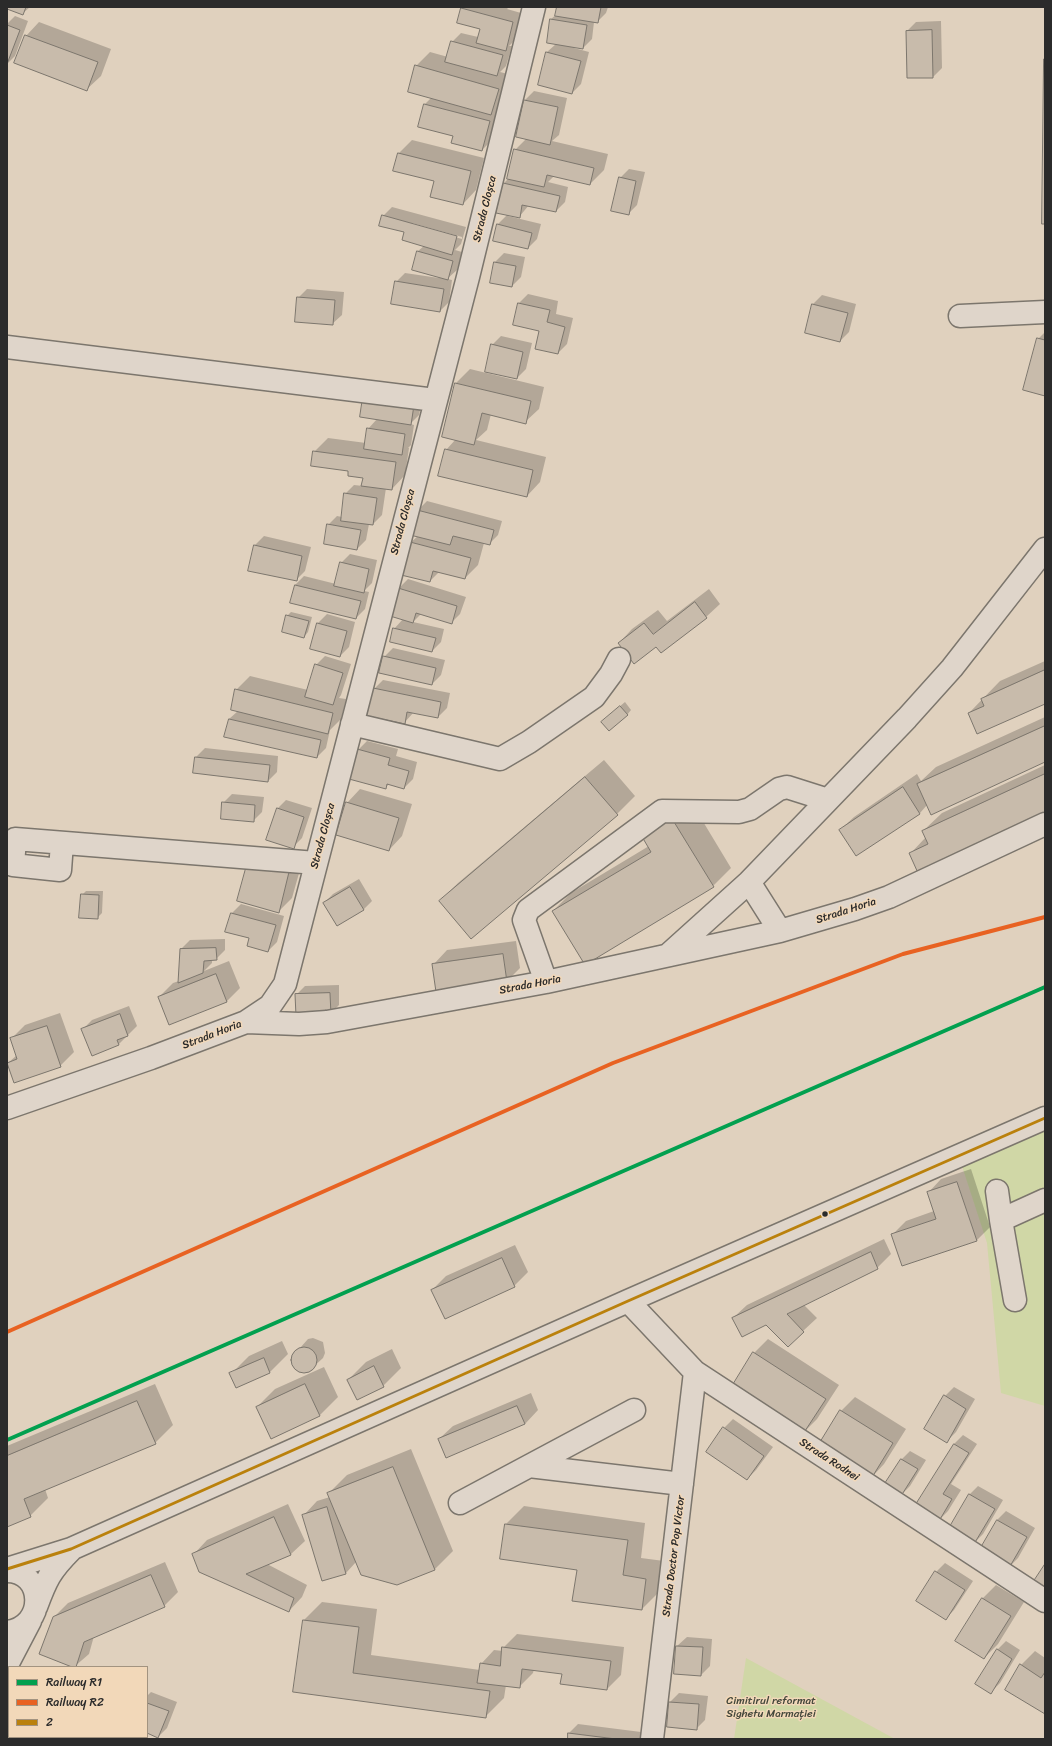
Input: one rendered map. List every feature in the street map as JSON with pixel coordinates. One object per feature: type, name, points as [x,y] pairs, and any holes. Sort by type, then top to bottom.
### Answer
[{"type":"street","name":"Strada Cloșca","points":[[246,1022],[270,1006],[285,984],[468,277],[534,7]]},
{"type":"street","points":[[960,316],[1045,312]]},
{"type":"street","points":[[7,346],[435,400]]},
{"type":"street","points":[[666,956],[749,882],[907,718],[952,668],[1045,550]]},
{"type":"street","points":[[352,724],[500,758],[529,742],[594,697],[611,674],[619,659]]},
{"type":"street","points":[[546,982],[524,920],[528,910],[662,811],[738,812],[750,809],[779,789],[787,787],[828,800]]},
{"type":"street","name":"Strada Horia","points":[[7,1108],[151,1058],[246,1022],[299,1024],[327,1022],[546,982],[780,931],[855,909],[889,897],[1045,824]]},
{"type":"street","points":[[62,843],[316,863]]},
{"type":"street","points":[[749,882],[780,931]]},
{"type":"street","points":[[7,1570],[72,1549],[628,1301],[1045,1118]]},
{"type":"street","points":[[998,1191],[1015,1300]]},
{"type":"street","points":[[1002,1220],[1045,1200]]},
{"type":"street","name":"Strada Rodnei","points":[[628,1301],[695,1372],[1045,1601]]},
{"type":"street","name":"Strada Doctor Pop Victor","points":[[652,1739],[695,1372]]},
{"type":"street","points":[[460,1503],[634,1410]]},
{"type":"street","points":[[529,1466],[682,1484]]},
{"type":"street","points":[[7,1665],[33,1614],[46,1581],[55,1566],[72,1549]]},
{"type":"street","points":[[7,1570],[20,1574],[28,1580],[34,1588],[37,1597],[33,1614],[23,1627],[7,1632]]},
{"type":"green space","points":[[1045,1129],[1045,1406],[1001,1393],[987,1243],[961,1163]]},
{"type":"green space","name":"Cimitirul reformat Sighetu Marmației","points":[[746,1658],[895,1739],[734,1739]]},
{"type":"building","points":[[7,7],[26,7],[23,15],[7,9]]},
{"type":"building","points":[[557,7],[601,7],[598,23],[555,16]]},
{"type":"building","points":[[461,8],[513,22],[506,51],[476,43],[480,29],[457,23]]},
{"type":"building","points":[[550,19],[587,25],[583,49],[547,43]]},
{"type":"building","points":[[7,25],[20,30],[7,64]]},
{"type":"building","points":[[932,30],[933,78],[907,78],[906,31]]},
{"type":"building","points":[[25,35],[98,62],[87,91],[14,63]]},
{"type":"building","points":[[451,41],[503,55],[497,76],[445,62]]},
{"type":"building","points":[[546,52],[581,61],[572,94],[538,85]]},
{"type":"building","points":[[1044,59],[1045,224],[1042,224]]},
{"type":"building","points":[[415,65],[499,89],[491,115],[408,92]]},
{"type":"building","points":[[524,100],[558,107],[550,145],[516,137]]},
{"type":"building","points":[[424,104],[490,121],[482,151],[451,143],[453,136],[418,127]]},
{"type":"building","points":[[514,149],[594,168],[590,185],[547,175],[544,187],[507,179]]},
{"type":"building","points":[[398,153],[471,171],[463,205],[430,197],[434,181],[393,171]]},
{"type":"building","points":[[619,177],[636,181],[629,215],[611,211]]},
{"type":"building","points":[[503,183],[560,196],[556,212],[522,205],[520,218],[496,213]]},
{"type":"building","points":[[382,215],[457,236],[452,255],[402,240],[404,232],[379,226]]},
{"type":"building","points":[[497,224],[532,233],[528,249],[493,241]]},
{"type":"building","points":[[417,251],[453,261],[448,280],[412,270]]},
{"type":"building","points":[[494,262],[516,266],[512,287],[490,283]]},
{"type":"building","points":[[395,281],[444,289],[440,312],[391,304]]},
{"type":"building","points":[[297,297],[335,300],[333,325],[295,322]]},
{"type":"building","points":[[518,303],[550,310],[547,322],[565,327],[558,354],[535,349],[539,331],[513,325]]},
{"type":"building","points":[[812,304],[848,313],[840,342],[805,333]]},
{"type":"building","points":[[1037,338],[1045,340],[1045,396],[1023,390]]},
{"type":"building","points":[[491,344],[523,352],[517,379],[485,372]]},
{"type":"building","points":[[455,383],[531,401],[526,424],[482,413],[474,445],[442,437]]},
{"type":"building","points":[[363,397],[414,405],[411,425],[360,417]]},
{"type":"building","points":[[367,428],[405,434],[402,455],[364,449]]},
{"type":"building","points":[[445,449],[533,470],[527,497],[438,476]]},
{"type":"building","points":[[313,451],[396,462],[392,490],[361,486],[363,478],[348,476],[348,471],[311,466]]},
{"type":"building","points":[[344,493],[377,498],[373,525],[341,521]]},
{"type":"building","points":[[417,510],[494,530],[490,545],[453,536],[450,545],[410,535]]},
{"type":"building","points":[[327,524],[361,530],[357,550],[324,544]]},
{"type":"building","points":[[410,542],[471,558],[465,579],[433,571],[430,582],[401,575]]},
{"type":"building","points":[[254,545],[302,556],[297,581],[248,571]]},
{"type":"building","points":[[340,562],[369,569],[364,593],[334,586]]},
{"type":"building","points":[[295,585],[361,601],[356,619],[290,603]]},
{"type":"building","points":[[398,588],[457,606],[452,624],[416,613],[413,623],[390,616]]},
{"type":"building","points":[[695,602],[707,618],[661,653],[656,647],[634,664],[618,643],[644,623],[653,634]]},
{"type":"building","points":[[286,615],[309,621],[304,638],[282,632]]},
{"type":"building","points":[[317,623],[347,631],[340,657],[310,649]]},
{"type":"building","points":[[393,628],[436,638],[432,652],[390,642]]},
{"type":"building","points":[[383,656],[436,668],[432,685],[379,673]]},
{"type":"building","points":[[315,664],[343,673],[333,705],[305,697]]},
{"type":"building","points":[[1045,670],[1045,704],[977,734],[968,713],[984,706],[981,699]]},
{"type":"building","points":[[373,688],[441,702],[438,718],[407,712],[405,724],[367,716]]},
{"type":"building","points":[[235,689],[333,713],[328,734],[231,710]]},
{"type":"building","points":[[620,706],[628,715],[609,731],[601,722]]},
{"type":"building","points":[[229,719],[321,740],[317,758],[224,737]]},
{"type":"building","points":[[1045,726],[1045,762],[931,815],[917,784]]},
{"type":"building","points":[[357,749],[390,758],[388,765],[409,771],[404,789],[387,784],[386,789],[349,779]]},
{"type":"building","points":[[195,757],[270,765],[268,782],[193,773]]},
{"type":"building","points":[[1045,774],[1045,814],[918,873],[909,853],[928,844],[922,831]]},
{"type":"building","points":[[585,777],[618,815],[471,939],[439,901]]},
{"type":"building","points":[[903,787],[920,814],[856,856],[839,830]]},
{"type":"building","points":[[222,802],[255,805],[254,822],[221,819]]},
{"type":"building","points":[[346,802],[399,818],[389,851],[336,835]]},
{"type":"building","points":[[277,808],[304,817],[294,849],[266,840]]},
{"type":"building","points":[[671,817],[714,887],[585,965],[552,911],[651,852],[641,835]]},
{"type":"building","points":[[248,861],[289,872],[279,913],[237,901]]},
{"type":"building","points":[[350,887],[364,910],[337,926],[323,903]]},
{"type":"building","points":[[81,894],[99,895],[98,919],[79,918]]},
{"type":"building","points":[[231,913],[276,925],[268,952],[247,946],[249,938],[225,932]]},
{"type":"building","points":[[216,948],[217,960],[204,961],[203,973],[178,983],[180,949]]},
{"type":"building","points":[[503,954],[507,982],[436,992],[432,964]]},
{"type":"building","points":[[216,974],[227,1002],[169,1025],[158,997]]},
{"type":"building","points":[[330,993],[331,1015],[296,1016],[295,994]]},
{"type":"building","points":[[120,1014],[128,1036],[117,1040],[119,1045],[92,1056],[81,1029]]},
{"type":"building","points":[[47,1026],[61,1067],[14,1083],[7,1063],[17,1059],[10,1038]]},
{"type":"building","points":[[957,1182],[977,1241],[902,1266],[891,1234],[936,1219],[927,1192]]},
{"type":"building","points":[[871,1252],[878,1269],[787,1314],[804,1332],[788,1347],[766,1325],[742,1337],[732,1318]]},
{"type":"building","points":[[502,1258],[515,1287],[445,1319],[431,1290]]},
{"type":"building","points":[[304,1347],[313,1351],[317,1360],[313,1369],[304,1373],[295,1369],[291,1360],[295,1351]]},
{"type":"building","points":[[753,1352],[826,1399],[803,1434],[731,1388]]},
{"type":"building","points":[[264,1358],[270,1373],[236,1388],[229,1373]]},
{"type":"building","points":[[374,1366],[384,1387],[357,1400],[347,1380]]},
{"type":"building","points":[[305,1384],[320,1416],[271,1439],[256,1407]]},
{"type":"building","points":[[944,1395],[966,1409],[947,1443],[924,1429]]},
{"type":"building","points":[[137,1401],[156,1444],[24,1499],[31,1517],[7,1527],[7,1456]]},
{"type":"building","points":[[517,1406],[525,1424],[446,1458],[438,1439]]},
{"type":"building","points":[[840,1410],[893,1443],[871,1479],[818,1446]]},
{"type":"building","points":[[723,1427],[764,1456],[747,1480],[706,1452]]},
{"type":"building","points":[[954,1444],[969,1453],[943,1494],[952,1499],[939,1521],[915,1506]]},
{"type":"building","points":[[901,1459],[918,1469],[901,1496],[884,1485]]},
{"type":"building","points":[[393,1467],[435,1570],[397,1585],[361,1575],[327,1493]]},
{"type":"building","points":[[969,1494],[995,1509],[974,1544],[948,1530]]},
{"type":"building","points":[[327,1507],[346,1574],[322,1581],[302,1515]]},
{"type":"building","points":[[274,1517],[291,1555],[246,1574],[294,1598],[289,1612],[199,1572],[192,1554]]},
{"type":"building","points":[[997,1520],[1027,1537],[1009,1568],[979,1551]]},
{"type":"building","points":[[505,1524],[628,1540],[623,1575],[646,1579],[642,1610],[572,1601],[577,1570],[500,1559]]},
{"type":"building","points":[[1045,1564],[1045,1588],[1034,1581]]},
{"type":"building","points":[[935,1571],[965,1590],[946,1620],[916,1601]]},
{"type":"building","points":[[151,1575],[165,1607],[84,1642],[76,1666],[69,1666],[39,1654],[53,1617]]},
{"type":"building","points":[[982,1598],[1011,1616],[984,1659],[955,1641]]},
{"type":"building","points":[[303,1620],[359,1627],[353,1673],[490,1691],[486,1718],[293,1692]]},
{"type":"building","points":[[676,1646],[703,1647],[701,1676],[674,1674]]},
{"type":"building","points":[[502,1647],[611,1661],[607,1690],[560,1684],[562,1674],[522,1669],[520,1688],[477,1683],[480,1663],[500,1666]]},
{"type":"building","points":[[997,1649],[1012,1659],[991,1694],[975,1684]]},
{"type":"building","points":[[1020,1664],[1041,1678],[1045,1672],[1045,1714],[1005,1690]]},
{"type":"building","points":[[669,1702],[699,1704],[697,1730],[667,1727]]},
{"type":"building","points":[[148,1703],[169,1711],[158,1738],[148,1733]]},
{"type":"building","points":[[568,1733],[616,1739],[568,1739]]},
{"type":"rail line","name":"R2","points":[[7,1332],[613,1063],[903,954],[1045,917]]},
{"type":"rail line","name":"R1","points":[[7,1440],[1045,987]]},
{"type":"transit line","name":"2","points":[[7,1569],[71,1549],[628,1301],[1045,1118]]}]
